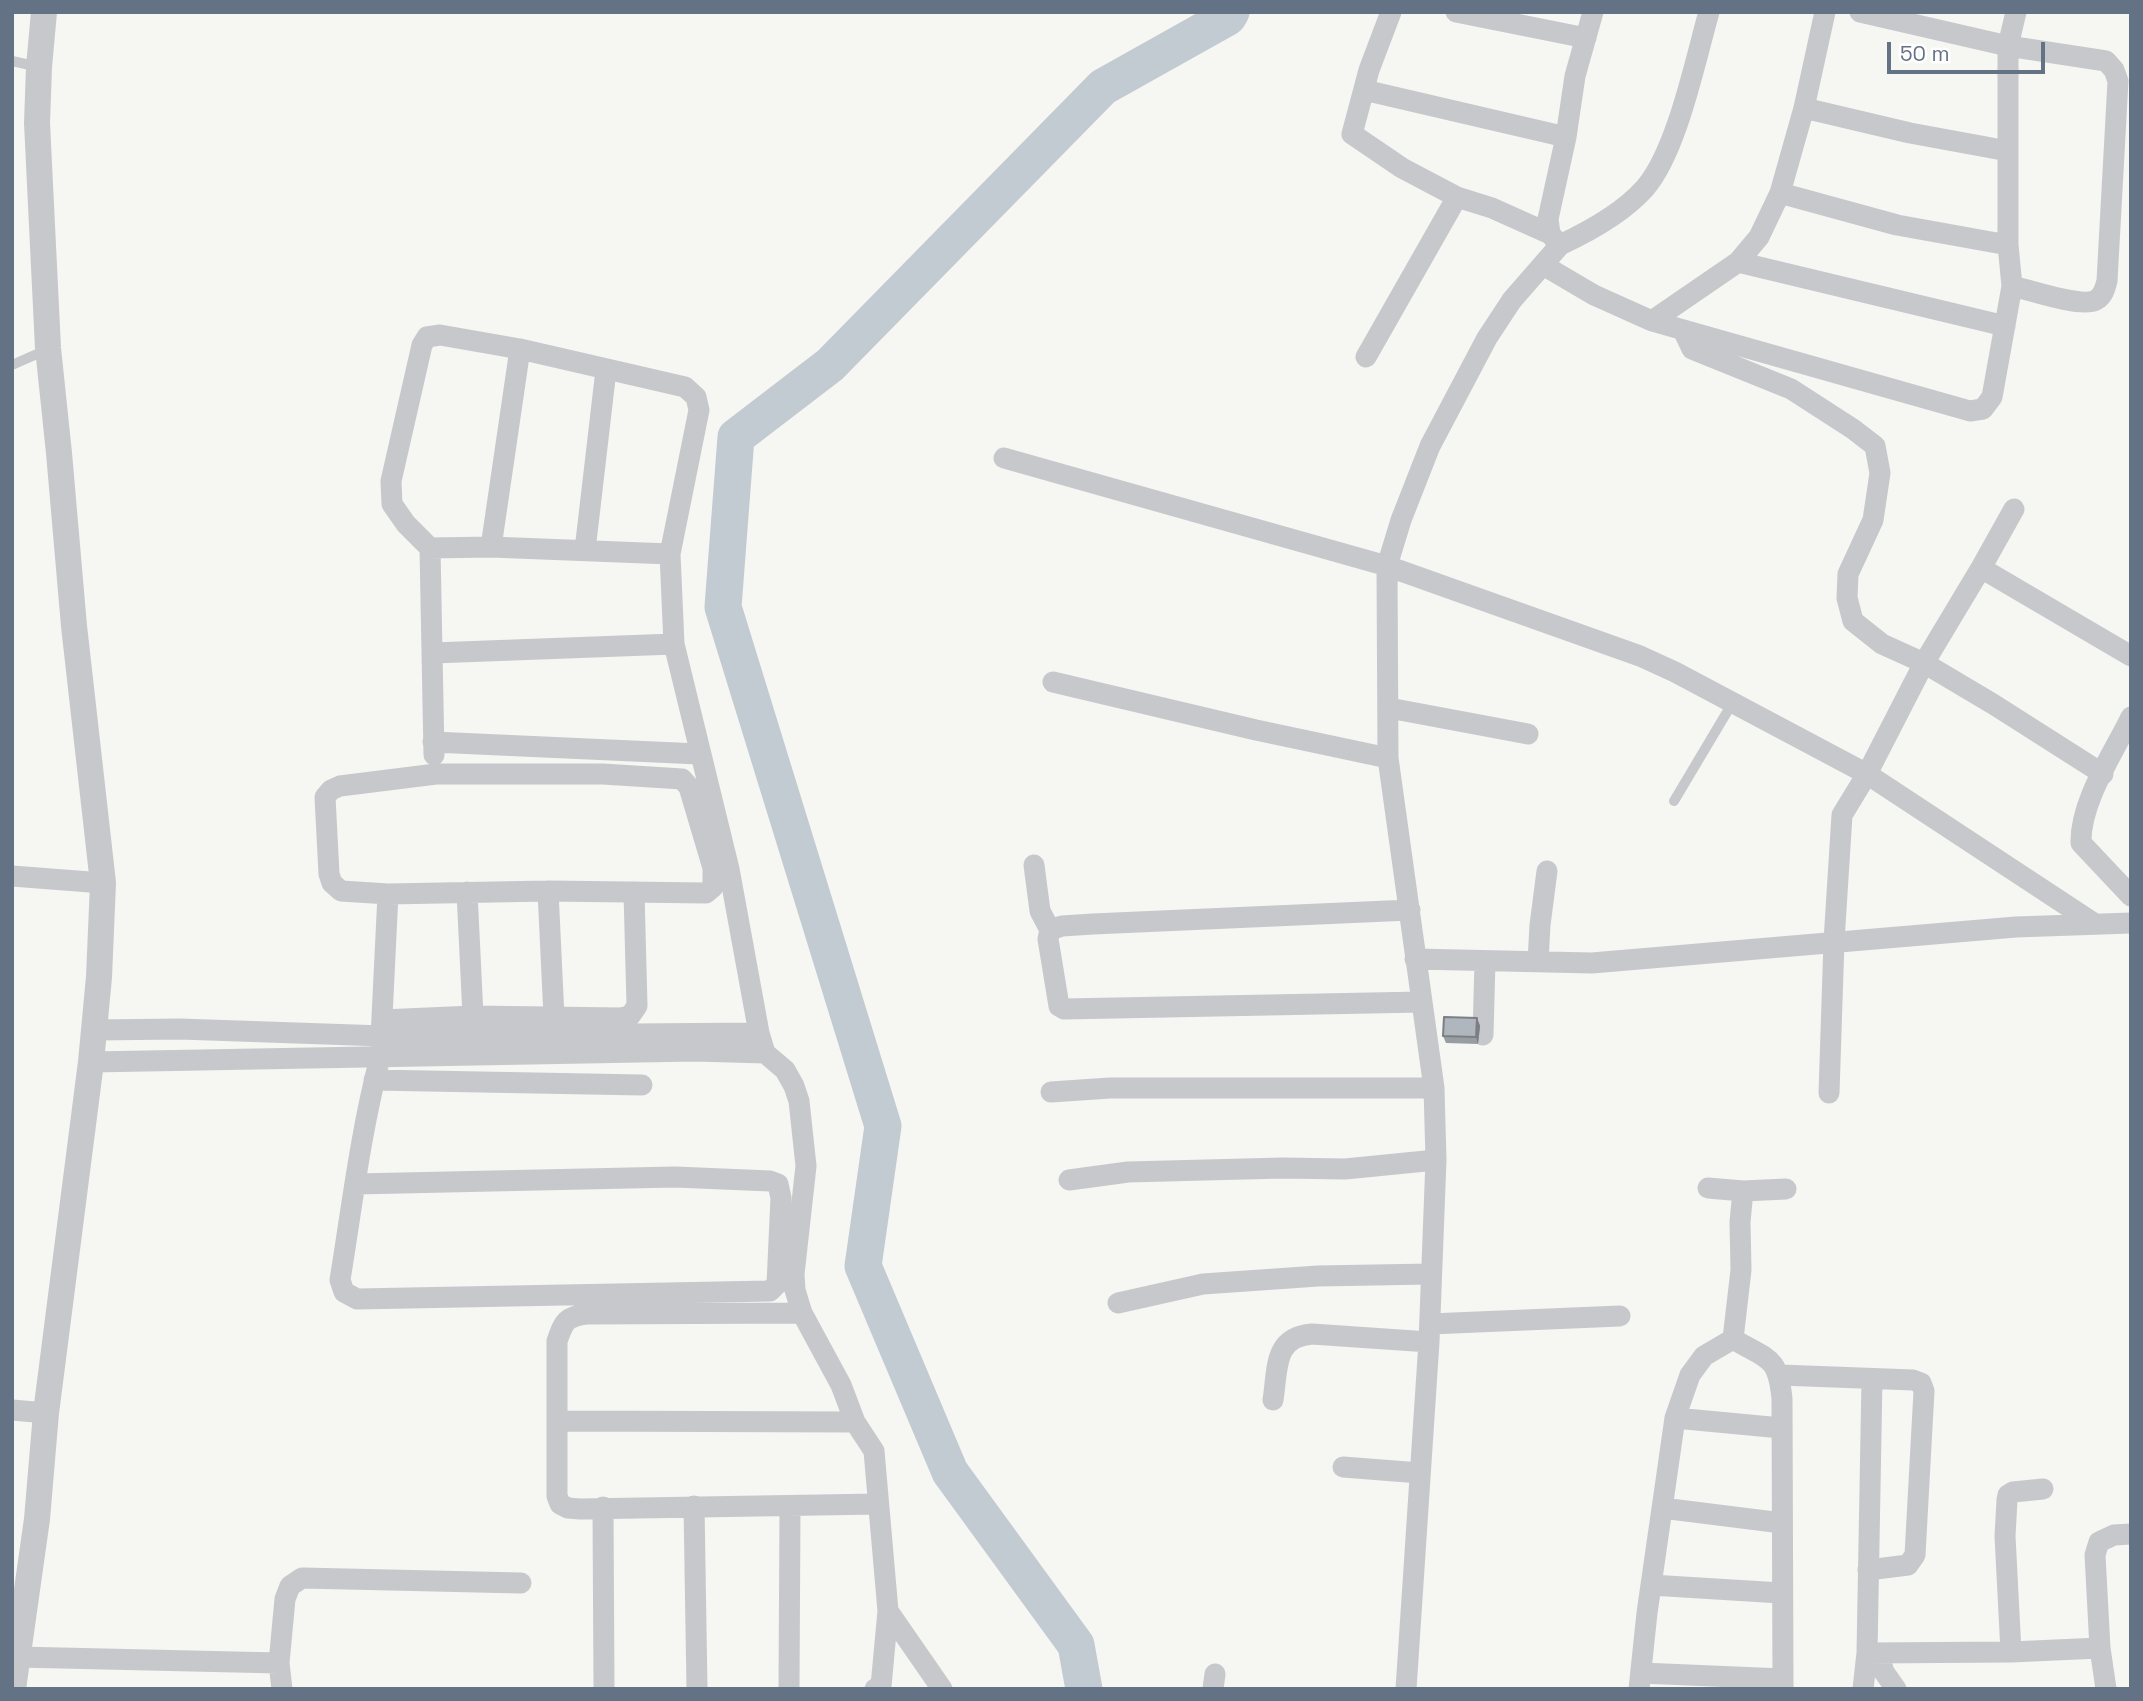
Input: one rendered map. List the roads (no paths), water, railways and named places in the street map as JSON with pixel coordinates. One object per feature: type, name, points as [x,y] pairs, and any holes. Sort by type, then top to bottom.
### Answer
[{"type":"street","points":[[13,1689],[37,1520],[46,1413],[91,1062],[99,977],[103,883],[74,626],[60,453],[48,348],[37,123],[44,12]]},
{"type":"street","points":[[1391,12],[1352,134],[1402,168],[1457,197],[1492,208],[1555,240]]},
{"type":"street","points":[[1456,12],[1586,38]]},
{"type":"street","points":[[1555,240],[1548,219],[1566,137],[1575,76],[1593,12]]},
{"type":"street","points":[[1406,1689],[1429,1333],[1436,1160],[1434,1088],[1388,758],[1387,566],[1401,520],[1430,446],[1487,338],[1512,300],[1543,265],[1555,240],[1611,216],[1644,189],[1658,169],[1681,114],[1709,12]]},
{"type":"street","points":[[1652,321],[1738,262],[1759,237],[1780,193],[1804,108],[1825,12]]},
{"type":"street","points":[[1860,12],[1925,20],[2008,46],[2106,61],[2113,70],[2118,81],[2113,206],[2104,293],[2096,300],[2084,303],[2012,286]]},
{"type":"street","points":[[1543,265],[1594,295],[1652,321],[1970,411],[1983,409],[1992,397],[2012,286],[2008,245],[2008,46],[2017,12]]},
{"type":"street","points":[[1364,90],[1566,137]]},
{"type":"street","points":[[1804,108],[1910,133],[2008,151]]},
{"type":"street","points":[[1780,193],[1897,225],[2008,245]]},
{"type":"street","points":[[1366,357],[1457,197]]},
{"type":"street","points":[[1738,262],[2004,326]]},
{"type":"street","points":[[1682,330],[1692,349],[1791,389],[1875,446],[1880,473],[1873,520],[1848,574],[1847,598],[1853,621],[1882,644],[1924,663],[2103,774]]},
{"type":"street","points":[[436,774],[433,743],[430,548],[406,524],[392,504],[391,481],[422,345],[427,337],[439,335],[520,349],[685,387],[696,397],[699,410],[670,554],[674,644],[729,869],[762,1043],[785,1070],[799,1101],[806,1166],[794,1274],[795,1290],[802,1313],[841,1385],[855,1422],[874,1451],[888,1611],[884,1672],[881,1686],[875,1689]]},
{"type":"street","points":[[491,547],[520,349]]},
{"type":"street","points":[[585,550],[606,370]]},
{"type":"street","points":[[1003,458],[1387,566],[1640,656],[1867,774],[2095,924]]},
{"type":"street","points":[[1829,1093],[1834,941],[1842,815],[1867,774],[1924,663],[2014,509]]},
{"type":"street","points":[[430,548],[491,547],[670,554]]},
{"type":"street","points":[[1981,568],[2131,656]]},
{"type":"street","points":[[433,653],[674,644]]},
{"type":"street","points":[[1053,682],[1388,758]]},
{"type":"street","points":[[1389,708],[1528,734]]},
{"type":"street","points":[[2131,717],[2103,774],[2081,829],[2081,843],[2131,896]]},
{"type":"street","points":[[433,743],[699,754]]},
{"type":"street","points":[[436,774],[603,774],[682,779],[689,787],[713,868],[713,887],[706,893],[634,892],[388,894],[341,891],[332,883],[329,874],[326,797],[331,790],[341,786],[436,774]]},
{"type":"street","points":[[1034,865],[1040,912],[1050,930],[1048,939],[1059,1006],[1064,1009],[1422,1002]]},
{"type":"street","points":[[1538,962],[1547,872]]},
{"type":"street","points":[[12,876],[103,883]]},
{"type":"street","points":[[548,891],[555,1017]]},
{"type":"street","points":[[467,892],[473,1016]]},
{"type":"street","points":[[94,1030],[180,1029],[335,1034],[473,1016],[630,1016],[637,1006],[634,892]]},
{"type":"street","points":[[356,1184],[675,1177],[770,1181],[778,1184],[781,1198],[777,1284],[770,1291],[357,1299],[344,1292],[340,1280],[356,1184],[374,1080],[380,1058],[388,894]]},
{"type":"street","points":[[1050,930],[1062,926],[1093,924],[1410,910]]},
{"type":"street","points":[[1415,959],[1538,962],[1655,959],[1834,941],[2131,923]]},
{"type":"street","points":[[1483,1035],[1485,961]]},
{"type":"street","points":[[382,1028],[762,1043]]},
{"type":"street","points":[[180,1029],[180,1060]]},
{"type":"street","points":[[335,1034],[335,1058]]},
{"type":"street","points":[[91,1062],[681,1052],[762,1043]]},
{"type":"street","points":[[374,1080],[642,1085]]},
{"type":"street","points":[[1051,1092],[1110,1088],[1434,1088]]},
{"type":"street","points":[[1069,1180],[1128,1172],[1345,1169],[1436,1160]]},
{"type":"street","points":[[1708,1188],[1743,1192],[1786,1189]]},
{"type":"street","points":[[1733,1339],[1741,1270],[1740,1222],[1743,1192]]},
{"type":"street","points":[[1118,1303],[1203,1284],[1318,1276],[1431,1274]]},
{"type":"street","points":[[802,1313],[586,1314],[573,1316],[563,1323],[557,1341],[559,1504],[568,1508],[878,1504]]},
{"type":"street","points":[[1273,1400],[1279,1356],[1287,1340],[1298,1335],[1429,1333],[1620,1316]]},
{"type":"street","points":[[1733,1339],[1767,1359],[1780,1375],[1783,1684],[1640,1681],[1675,1418],[1690,1375],[1704,1356],[1733,1339]]},
{"type":"street","points":[[1780,1375],[1921,1382],[1923,1391],[1915,1555],[1908,1566],[1868,1570]]},
{"type":"street","points":[[1863,1689],[1873,1653],[1868,1570],[1872,1379]]},
{"type":"street","points":[[12,1410],[46,1413]]},
{"type":"street","points":[[1675,1418],[1781,1428]]},
{"type":"street","points":[[558,1421],[855,1422]]},
{"type":"street","points":[[1343,1467],[1420,1473]]},
{"type":"street","points":[[2011,1652],[2005,1536],[2007,1500],[2008,1495],[2013,1492],[2043,1489]]},
{"type":"street","points":[[694,1506],[697,1689]]},
{"type":"street","points":[[789,1689],[790,1506]]},
{"type":"street","points":[[603,1507],[604,1689]]},
{"type":"street","points":[[1662,1508],[1782,1523]]},
{"type":"street","points":[[2106,1689],[2095,1555],[2099,1542],[2114,1535],[2131,1534]]},
{"type":"street","points":[[282,1689],[279,1663],[285,1599],[290,1586],[302,1578],[521,1583]]},
{"type":"street","points":[[1651,1585],[1781,1593]]},
{"type":"street","points":[[888,1611],[942,1689]]},
{"type":"street","points":[[1873,1653],[2101,1648]]},
{"type":"street","points":[[1873,1653],[1896,1689]]},
{"type":"street","points":[[17,1657],[279,1663]]},
{"type":"lane","points":[[12,61],[39,67]]},
{"type":"lane","points":[[12,365],[34,357],[48,348]]},
{"type":"lane","points":[[1674,801],[1733,702]]},
{"type":"waterway","points":[[1084,1689],[1076,1645],[950,1472],[863,1266],[883,1126],[723,607],[736,437],[830,365],[1103,87],[1228,17],[1231,12]]}]
